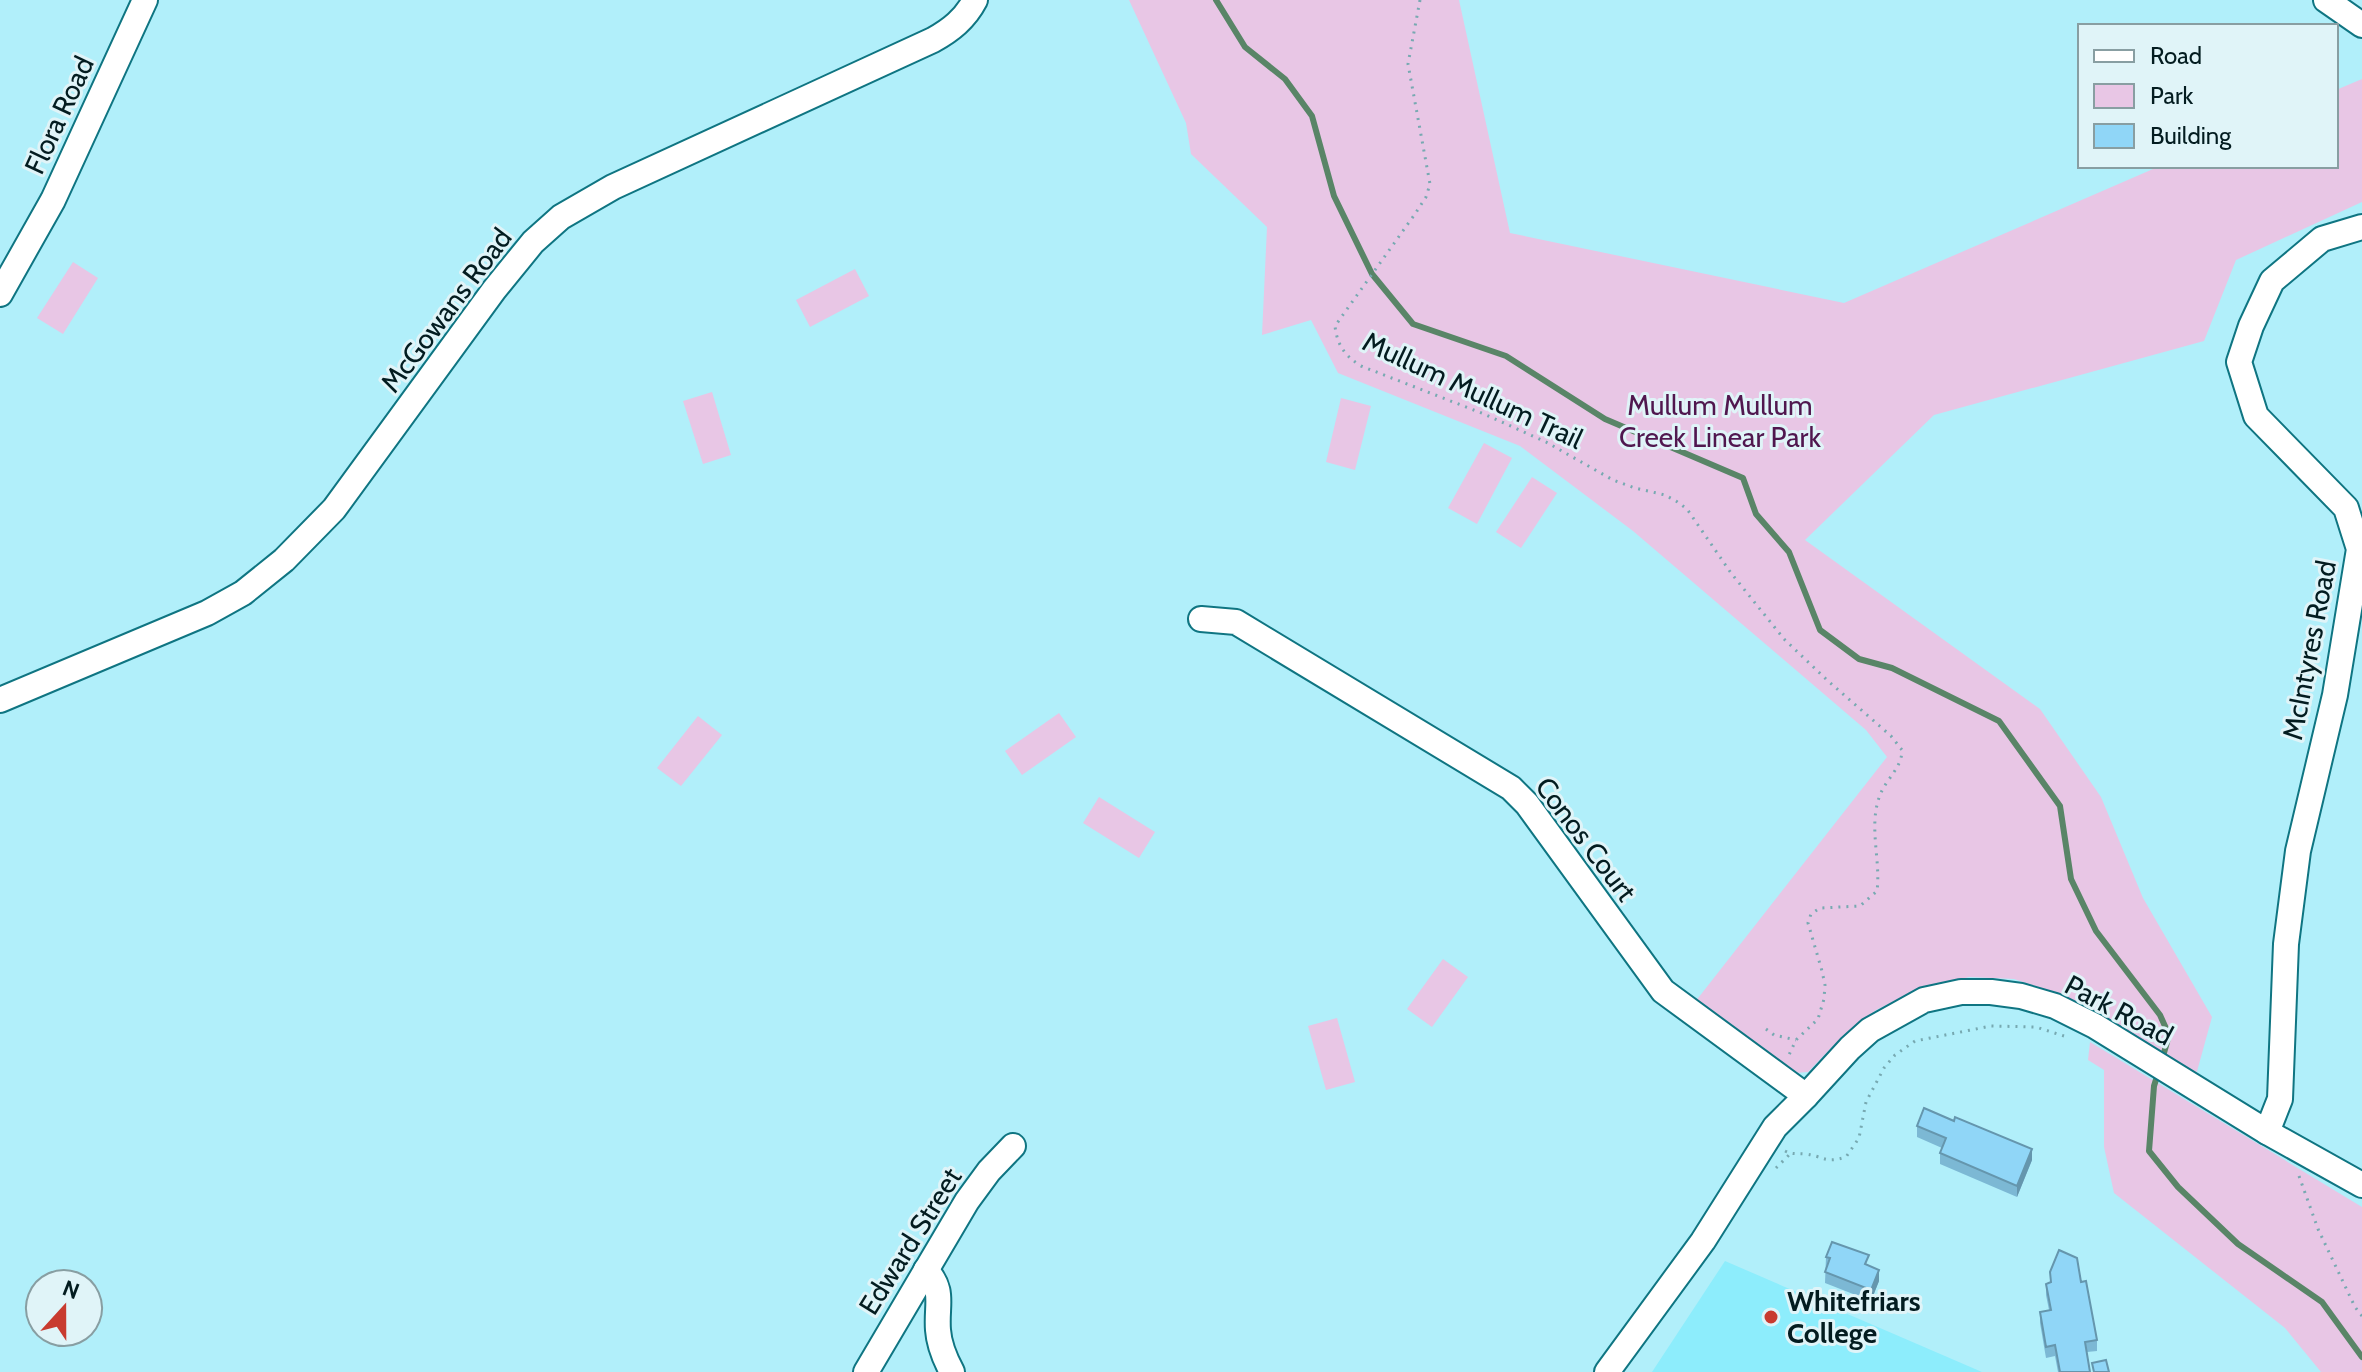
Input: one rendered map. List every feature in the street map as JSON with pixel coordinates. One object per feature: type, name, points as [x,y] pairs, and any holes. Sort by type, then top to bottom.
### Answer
[{"type":"street","name":"Flora Road","points":[[0,294],[53,200],[145,0]]},
{"type":"street","name":"McGowans Road","points":[[0,700],[207,613],[243,593],[284,560],[334,509],[494,290],[533,242],[561,217],[613,187],[933,40],[965,18],[975,0]]},
{"type":"street","points":[[2326,0],[2362,25]]},
{"type":"street","name":"McIntyres Road","points":[[2267,1132],[2280,1099],[2286,944],[2298,851],[2335,695],[2359,549],[2346,508],[2256,416],[2239,362],[2251,326],[2272,281],[2322,239],[2362,227]]},
{"type":"street","name":"Conos Court","points":[[1201,619],[1236,622],[1511,788],[1527,804],[1663,991],[1806,1096]]},
{"type":"street","name":"Park Road","points":[[1703,1241],[1775,1127],[1850,1048],[1870,1030],[1924,1000],[1961,992],[2021,996],[2055,1006],[2095,1026],[2267,1132],[2362,1185]]},
{"type":"street","name":"Park Road","points":[[1607,1372],[1703,1241],[1780,1148],[1806,1096]]},
{"type":"street","name":"Edward Street","points":[[866,1372],[967,1201],[1013,1146]]},
{"type":"street","points":[[926,1270],[940,1291],[938,1334],[952,1372]]},
{"type":"path","name":"Mullum Mullum Trail","points":[[1420,0],[1408,64],[1430,184],[1415,214],[1335,326],[1342,349],[1361,366],[1484,414],[1546,442],[1613,480],[1665,495],[1687,509],[1731,573],[1784,639],[1900,745],[1903,755],[1901,763],[1886,782],[1876,808],[1877,891],[1860,906],[1820,908],[1811,914],[1808,923],[1825,985],[1824,999],[1818,1019],[1796,1040],[1778,1075]]},
{"type":"path","points":[[1780,1148],[1790,1154],[1810,1154],[1828,1161],[1846,1157],[1859,1138],[1866,1102],[1884,1068],[1915,1041],[1991,1026],[2036,1027],[2074,1039]]},
{"type":"path","points":[[1766,1029],[1774,1035],[1796,1040]]},
{"type":"path","points":[[2299,1175],[2318,1229],[2362,1316]]},
{"type":"shaded area","name":"Whitefriars College","points":[[1725,1261],[1982,1372],[1652,1372]]},
{"type":"green space","name":"Mullum Mullum Creek Linear Park","points":[[1129,0],[1459,0],[1510,233],[1844,303],[2155,168],[2338,168],[2338,89],[2362,79],[2362,202],[2236,260],[2204,341],[1934,415],[1805,540],[2040,709],[2101,797],[2143,898],[2212,1017],[2196,1075],[2103,1017],[2053,992],[2014,979],[1969,977],[1917,990],[1876,1010],[1808,1072],[1795,1073],[1695,1002],[1887,757],[1866,730],[1633,531],[1520,446],[1338,373],[1311,320],[1262,335],[1267,227],[1191,154],[1186,123]]},
{"type":"green space","points":[[73,262],[98,278],[63,334],[37,318]]},
{"type":"green space","points":[[855,269],[869,296],[810,327],[796,300]]},
{"type":"green space","points":[[712,392],[731,455],[703,464],[683,401]]},
{"type":"green space","points":[[1341,398],[1371,406],[1355,470],[1326,462]]},
{"type":"green space","points":[[1484,443],[1512,458],[1477,524],[1448,508]]},
{"type":"green space","points":[[1532,477],[1557,493],[1521,548],[1496,532]]},
{"type":"green space","points":[[1059,713],[1076,737],[1022,775],[1005,751]]},
{"type":"green space","points":[[698,716],[722,735],[681,786],[657,768]]},
{"type":"green space","points":[[1099,797],[1155,832],[1139,858],[1083,823]]},
{"type":"green space","points":[[1443,959],[1468,977],[1432,1027],[1407,1009]]},
{"type":"green space","points":[[1337,1018],[1355,1082],[1326,1090],[1308,1026]]},
{"type":"green space","points":[[2090,1042],[2362,1207],[2362,1372],[2321,1372],[2285,1328],[2114,1193],[2104,1147],[2104,1070],[2088,1060]]},
{"type":"building","points":[[1924,1108],[1954,1121],[1955,1117],[2032,1149],[2017,1186],[1940,1153],[1946,1138],[1917,1126]]},
{"type":"building","points":[[1832,1242],[1869,1255],[1865,1264],[1879,1270],[1871,1290],[1825,1272],[1830,1258],[1826,1257]]},
{"type":"building","points":[[2059,1250],[2077,1258],[2081,1282],[2086,1281],[2097,1340],[2085,1342],[2090,1372],[2060,1372],[2055,1345],[2046,1347],[2040,1312],[2051,1310],[2046,1284],[2051,1282],[2050,1272]]},
{"type":"building","points":[[2106,1360],[2109,1372],[2094,1372],[2092,1363]]},
{"type":"waterway","points":[[1216,0],[1245,47],[1285,79],[1312,116],[1334,196],[1372,274],[1413,324],[1506,356],[1605,419],[1743,478],[1756,514],[1789,552],[1820,630],[1859,659],[1892,668],[1999,721],[2060,806],[2071,879],[2096,931],[2160,1015],[2169,1035],[2162,1060]]},
{"type":"waterway","points":[[2159,1070],[2154,1086],[2149,1151],[2178,1187],[2238,1244],[2322,1302],[2362,1357]]},
{"type":"place","name":"Whitefriars College","points":[[1771,1317]]}]
